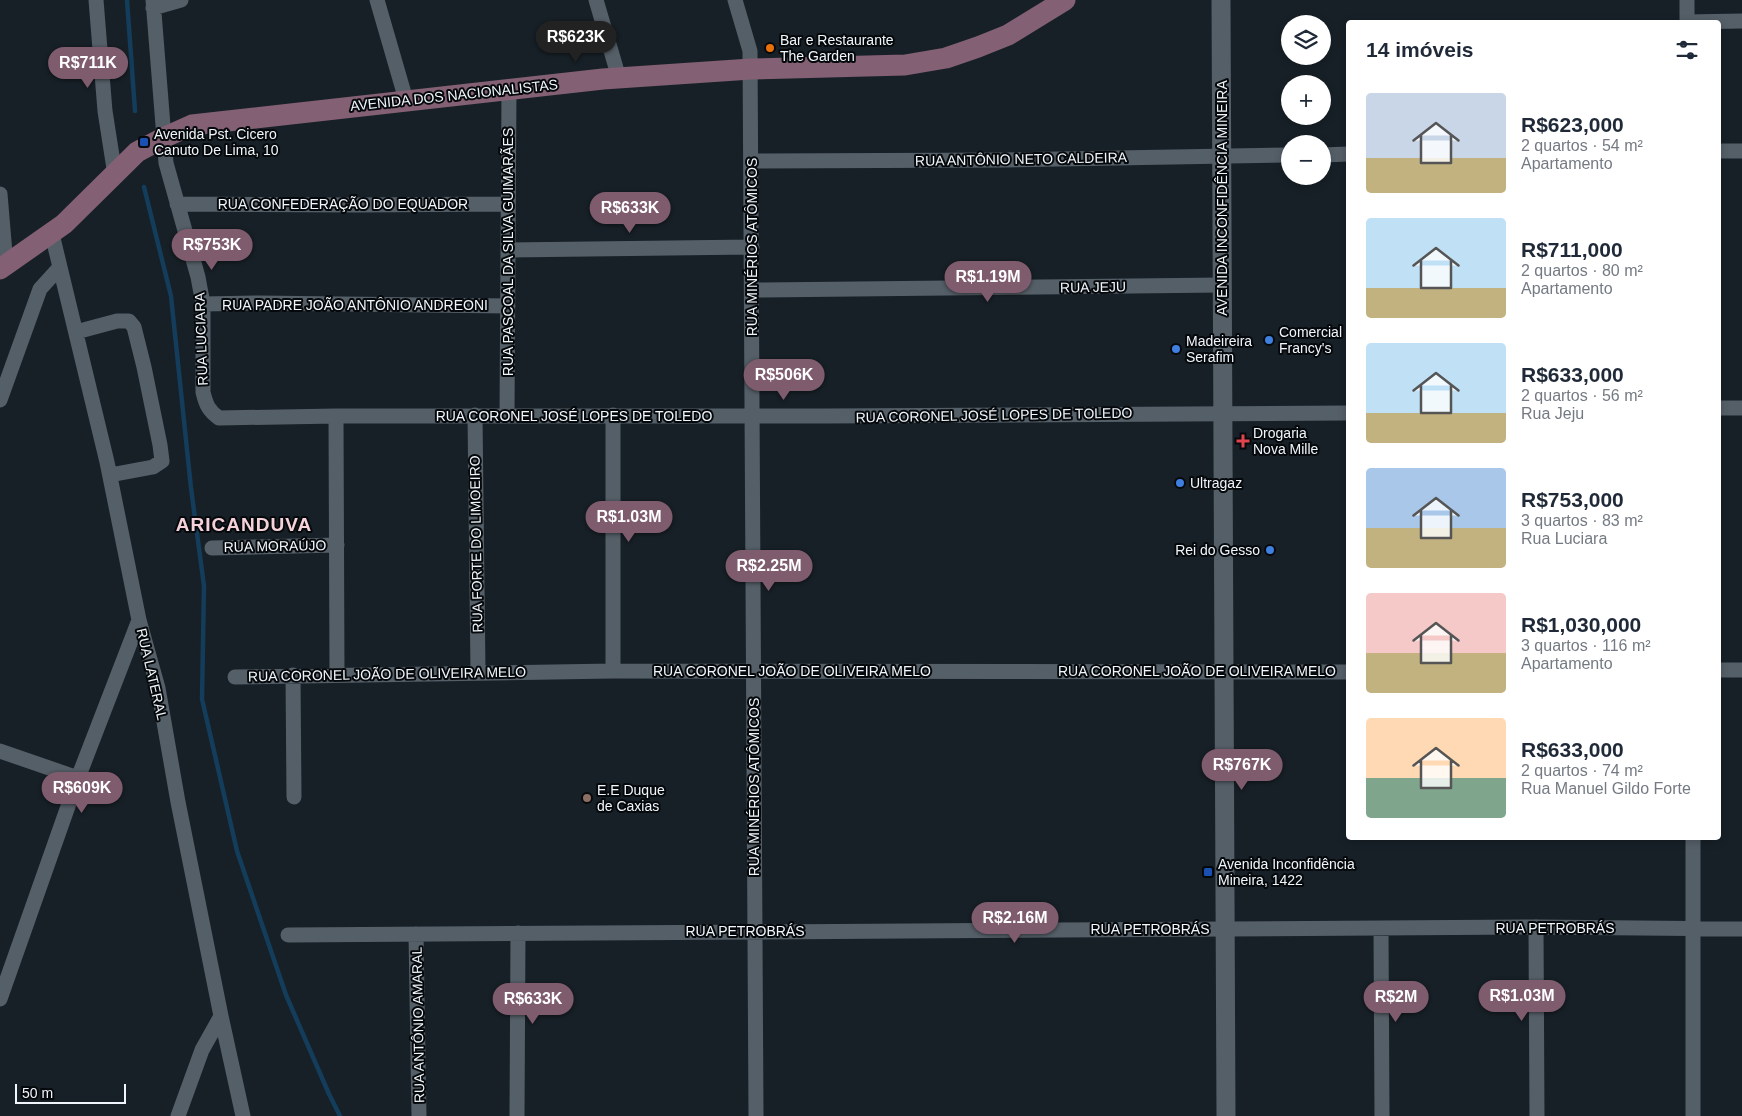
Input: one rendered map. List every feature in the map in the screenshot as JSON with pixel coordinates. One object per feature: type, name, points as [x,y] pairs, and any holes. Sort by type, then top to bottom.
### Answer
[{"type":"main road","name":"AVENIDA DOS NACIONALISTAS","points":[[3,267],[52,234],[81,209],[137,152],[192,125],[619,78],[750,69],[905,65],[946,58],[1008,34],[1058,2]]},
{"type":"street","points":[[96,0],[105,111],[115,175]]},
{"type":"street","points":[[153,4],[181,0]]},
{"type":"street","points":[[377,0],[406,100]]},
{"type":"street","points":[[596,0],[619,78]]},
{"type":"street","name":"RUA MINÉRIOS ATÔMICOS","points":[[735,0],[750,51],[753,290],[756,1116]]},
{"type":"street","name":"AVENIDA INCONFIDÊNCIA MINEIRA","points":[[1221,0],[1226,1116]]},
{"type":"street","points":[[1687,0],[1687,20]]},
{"type":"street","name":"RUA LUCIARA","points":[[153,4],[166,163],[198,277],[203,304],[203,392],[206,405],[219,418]]},
{"type":"street","points":[[1721,22],[1742,22]]},
{"type":"street","name":"RUA PASCOAL DA SILVA GUIMARÃES","points":[[507,415],[509,89]]},
{"type":"street","points":[[1721,151],[1742,151]]},
{"type":"street","points":[[1331,155],[1346,154]]},
{"type":"street","name":"RUA ANTÔNIO NETO CALDEIRA","points":[[752,161],[1004,160],[1281,155]]},
{"type":"street","points":[[0,194],[3,267]]},
{"type":"street","name":"RUA CONFEDERAÇÃO DO EQUADOR","points":[[177,204],[508,204]]},
{"type":"street","name":"RUA LATERAL","points":[[52,234],[110,475],[139,620],[158,688],[178,802],[221,1016],[244,1116]]},
{"type":"street","points":[[508,250],[752,247]]},
{"type":"street","points":[[0,400],[40,289],[60,267]]},
{"type":"street","name":"RUA JEJU","points":[[753,290],[1222,286]]},
{"type":"street","name":"RUA PADRE JOÃO ANTÔNIO ANDREONI","points":[[203,304],[508,306]]},
{"type":"street","points":[[76,332],[117,321],[128,321],[134,327],[138,343],[162,461],[153,467],[110,475]]},
{"type":"street","points":[[1721,408],[1742,408]]},
{"type":"street","name":"RUA CORONEL JOSÉ LOPES DE TOLEDO","points":[[219,418],[507,415],[753,416],[1346,413]]},
{"type":"street","points":[[613,415],[613,671]]},
{"type":"street","points":[[336,416],[337,674]]},
{"type":"street","name":"RUA FORTE DO LIMOEIRO","points":[[475,416],[478,672]]},
{"type":"street","name":"RUA MORAÚJO","points":[[212,548],[337,545]]},
{"type":"street","points":[[0,999],[78,778],[139,620]]},
{"type":"street","name":"RUA CORONEL JOÃO DE OLIVEIRA MELO","points":[[235,677],[478,672],[754,670],[1346,672]]},
{"type":"street","points":[[1721,670],[1742,670]]},
{"type":"street","points":[[293,675],[294,797]]},
{"type":"street","points":[[0,751],[78,778]]},
{"type":"street","points":[[1693,840],[1693,1116]]},
{"type":"street","points":[[1536,927],[1537,1116]]},
{"type":"street","name":"RUA PETROBRÁS","points":[[288,935],[1225,928],[1381,929],[1536,927],[1742,929]]},
{"type":"street","points":[[1381,929],[1382,1116]]},
{"type":"street","points":[[517,1116],[518,933]]},
{"type":"street","name":"RUA ANTÔNIO AMARAL","points":[[416,934],[419,1116]]},
{"type":"street","points":[[178,1116],[202,1050],[221,1016]]},
{"type":"waterway","points":[[127,0],[135,111]]},
{"type":"waterway","points":[[144,187],[171,296],[191,488],[204,586],[202,699],[237,851],[286,995],[340,1116]]},
{"type":"place","name":"Bar e Restaurante The Garden","points":[[770,48]]},
{"type":"place","name":"Avenida Pst. Cicero Canuto De Lima, 10","points":[[144,142]]},
{"type":"place","name":"Comercial Francy's","points":[[1269,340]]},
{"type":"place","name":"Madeireira Serafim","points":[[1176,349]]},
{"type":"place","name":"Drogaria Nova Mille","points":[[1243,441]]},
{"type":"place","name":"Ultragaz","points":[[1180,483]]},
{"type":"place","name":"Rei do Gesso","points":[[1270,550]]},
{"type":"place","name":"E.E Duque de Caxias","points":[[587,798]]},
{"type":"place","name":"Avenida Inconfidência Mineira, 1422","points":[[1208,872]]},
{"type":"district","name":"ARICANDUVA","points":[[244,524]]}]
